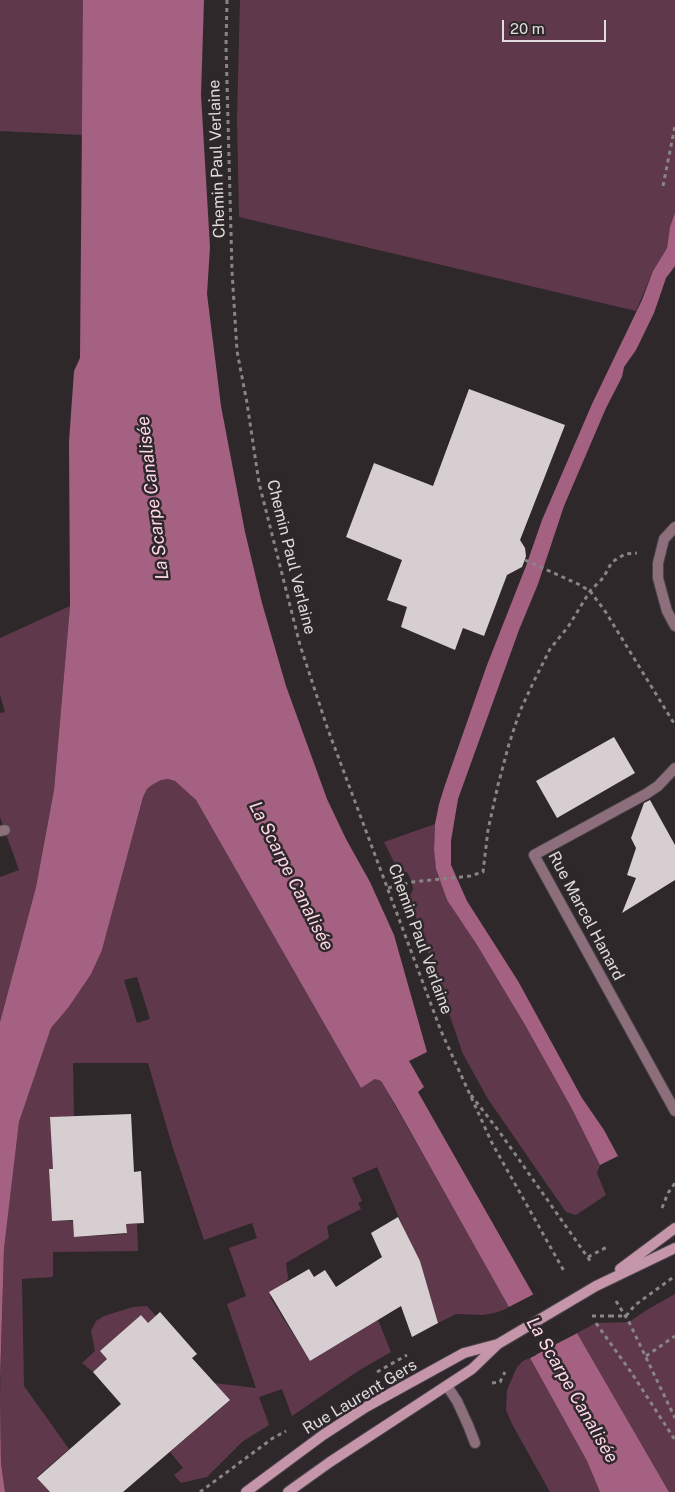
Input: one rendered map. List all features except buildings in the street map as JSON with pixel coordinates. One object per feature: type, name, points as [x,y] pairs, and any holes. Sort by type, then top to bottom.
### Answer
[{"type":"main road","name":"Rue Laurent Gers","points":[[288,1492],[330,1462],[472,1369],[498,1344],[606,1280],[675,1228]]},
{"type":"main road","name":"Rue Laurent Gers","points":[[606,1280],[675,1248]]},
{"type":"main road","name":"Rue Laurent Gers","points":[[246,1492],[323,1435],[366,1407],[464,1353],[498,1344]]},
{"type":"lane","points":[[675,527],[664,539],[658,563],[658,578],[667,611],[675,626]]},
{"type":"lane","name":"Rue Marcel Hanard","points":[[675,768],[658,786],[646,794],[534,855],[675,1111]]},
{"type":"lane","points":[[447,1386],[457,1401],[475,1443]]},
{"type":"path","name":"Chemin Paul Verlaine","points":[[227,0],[232,271],[236,342],[259,483],[300,645],[327,728],[441,1031],[467,1090]]},
{"type":"path","points":[[663,186],[675,126]]},
{"type":"path","points":[[388,888],[412,882],[470,876],[483,872],[488,830],[509,744],[520,711],[550,649],[568,627],[590,591],[603,578],[612,562],[624,554],[660,550]]},
{"type":"path","points":[[526,561],[590,591],[606,611],[675,725]]},
{"type":"path","points":[[467,1090],[492,1143],[565,1273]]},
{"type":"path","points":[[467,1090],[502,1134],[582,1250],[606,1280]]},
{"type":"path","points":[[626,1316],[635,1305],[675,1276]]},
{"type":"path","points":[[610,1316],[626,1316]]},
{"type":"path","points":[[626,1316],[675,1418]]},
{"type":"path","points":[[596,1323],[631,1372],[675,1440]]},
{"type":"path","points":[[646,1356],[675,1336]]},
{"type":"shaded area","points":[[0,0],[83,0],[83,135],[0,131]]},
{"type":"shaded area","points":[[240,0],[675,0],[675,224],[670,227],[667,248],[653,271],[636,311],[239,217],[237,119]]},
{"type":"shaded area","points":[[70,606],[54,790],[36,887],[0,1022],[0,877],[19,870],[0,817],[0,713],[5,712],[0,695],[0,638]]},
{"type":"shaded area","points":[[161,780],[175,781],[196,800],[361,1088],[375,1079],[381,1081],[510,1307],[483,1315],[456,1314],[438,1323],[420,1261],[377,1167],[352,1178],[362,1201],[358,1203],[361,1209],[327,1226],[329,1238],[286,1263],[288,1278],[284,1287],[270,1297],[310,1361],[378,1320],[391,1352],[358,1371],[292,1416],[282,1389],[259,1397],[269,1425],[242,1442],[207,1477],[181,1483],[174,1475],[183,1468],[170,1452],[192,1433],[204,1415],[208,1420],[229,1401],[214,1383],[256,1388],[227,1304],[246,1296],[229,1248],[257,1238],[252,1223],[204,1240],[172,1145],[148,1063],[73,1063],[74,1116],[51,1117],[53,1169],[49,1169],[52,1221],[73,1221],[75,1237],[126,1234],[126,1224],[137,1224],[138,1251],[53,1252],[53,1277],[22,1279],[24,1386],[69,1449],[37,1477],[50,1492],[5,1492],[1,1463],[0,1396],[4,1249],[19,1122],[51,1028],[68,1008],[102,950],[143,797],[147,789]],"holes":[[[137,977],[150,1019],[137,1023],[124,980]]]},
{"type":"shaded area","points":[[435,824],[434,850],[436,869],[447,900],[477,945],[525,1025],[572,1109],[600,1165],[597,1173],[606,1195],[576,1215],[566,1212],[488,1099],[463,1054],[409,897],[413,890],[412,882],[407,872],[399,872],[384,842]]},
{"type":"shaded area","points":[[675,1294],[675,1492],[669,1492],[577,1333],[596,1323],[629,1322]]},
{"type":"shaded area","points":[[147,1306],[156,1316],[148,1323],[100,1351],[107,1359],[93,1372],[82,1363],[95,1351],[91,1331],[96,1321],[104,1316],[133,1307]]},
{"type":"shaded area","points":[[530,1358],[587,1461],[600,1492],[550,1492],[512,1424],[506,1410],[507,1390],[517,1367],[523,1361]]},
{"type":"water","name":"La Scarpe Canalisée","points":[[83,0],[204,0],[201,95],[210,247],[207,294],[221,406],[245,532],[262,603],[286,686],[327,799],[346,839],[370,882],[394,935],[427,1052],[409,1061],[424,1087],[418,1092],[533,1294],[564,1340],[577,1333],[669,1492],[600,1492],[587,1461],[530,1358],[536,1355],[381,1081],[375,1079],[361,1088],[196,800],[175,781],[168,779],[161,780],[152,785],[147,789],[143,797],[102,950],[91,974],[68,1008],[51,1028],[19,1122],[4,1249],[0,1383],[0,1022],[36,887],[54,790],[70,606],[69,442],[74,371],[80,358]]},
{"type":"water","points":[[675,213],[675,266],[666,278],[654,313],[636,350],[624,367],[622,377],[606,408],[564,506],[538,584],[519,630],[458,799],[451,841],[451,865],[467,901],[518,981],[582,1098],[604,1130],[618,1156],[600,1165],[572,1109],[525,1025],[477,945],[447,900],[436,869],[434,850],[435,824],[445,785],[487,665],[542,520],[592,404],[642,300],[653,271],[667,248],[670,227]]},
{"type":"water","points":[[0,1396],[1,1463],[5,1492],[0,1492]]},
{"type":"pier","points":[[536,1293],[565,1337],[576,1331],[579,1332],[528,1359],[533,1354],[507,1308]]}]
